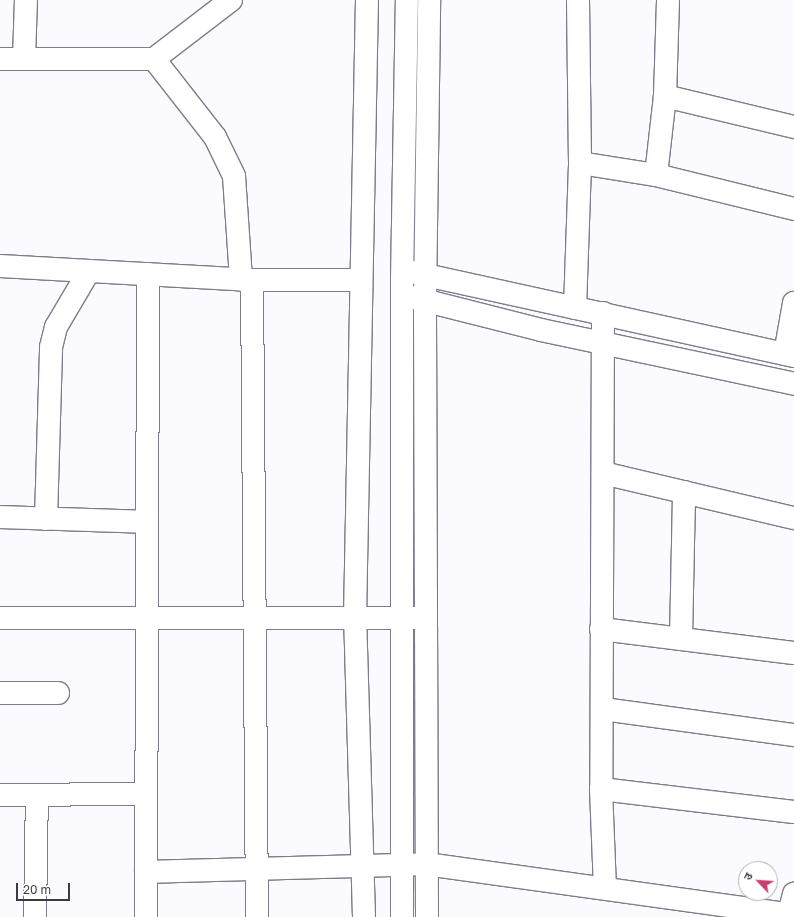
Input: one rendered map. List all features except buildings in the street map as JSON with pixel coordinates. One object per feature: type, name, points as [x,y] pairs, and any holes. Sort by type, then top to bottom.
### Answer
[{"type":"street","points":[[24,59],[26,0]]},
{"type":"street","points":[[0,59],[154,59],[230,0]]},
{"type":"street","points":[[402,917],[401,862],[404,618],[403,270],[407,0]]},
{"type":"street","points":[[427,917],[425,300],[429,0]]},
{"type":"street","points":[[575,308],[580,162],[578,0]]},
{"type":"street","points":[[656,175],[665,96],[668,0]]},
{"type":"street","points":[[364,917],[364,864],[356,618],[360,280],[370,3]]},
{"type":"street","points":[[154,59],[211,130],[234,176],[247,280],[254,619],[257,917]]},
{"type":"street","points":[[665,96],[794,127]]},
{"type":"street","points":[[580,162],[656,175],[794,210]]},
{"type":"street","points":[[0,266],[247,280],[360,280]]},
{"type":"street","points":[[46,519],[52,347],[56,327],[78,270]]},
{"type":"street","points":[[403,270],[790,355],[794,302]]},
{"type":"street","points":[[146,917],[148,274]]},
{"type":"street","points":[[403,296],[600,342],[794,384]]},
{"type":"street","points":[[603,313],[600,342],[603,473],[601,629],[603,709],[602,790],[605,888]]},
{"type":"street","points":[[603,473],[794,518]]},
{"type":"street","points":[[681,639],[684,492]]},
{"type":"street","points":[[0,517],[147,522]]},
{"type":"street","points":[[0,618],[425,618]]},
{"type":"street","points":[[601,629],[794,653]]},
{"type":"street","points":[[0,693],[58,693]]},
{"type":"street","points":[[603,709],[794,736]]},
{"type":"street","points":[[602,790],[794,812]]},
{"type":"street","points":[[0,795],[146,794]]},
{"type":"street","points":[[35,917],[37,795]]},
{"type":"street","points":[[146,872],[401,862],[605,888],[720,911],[792,907]]}]
